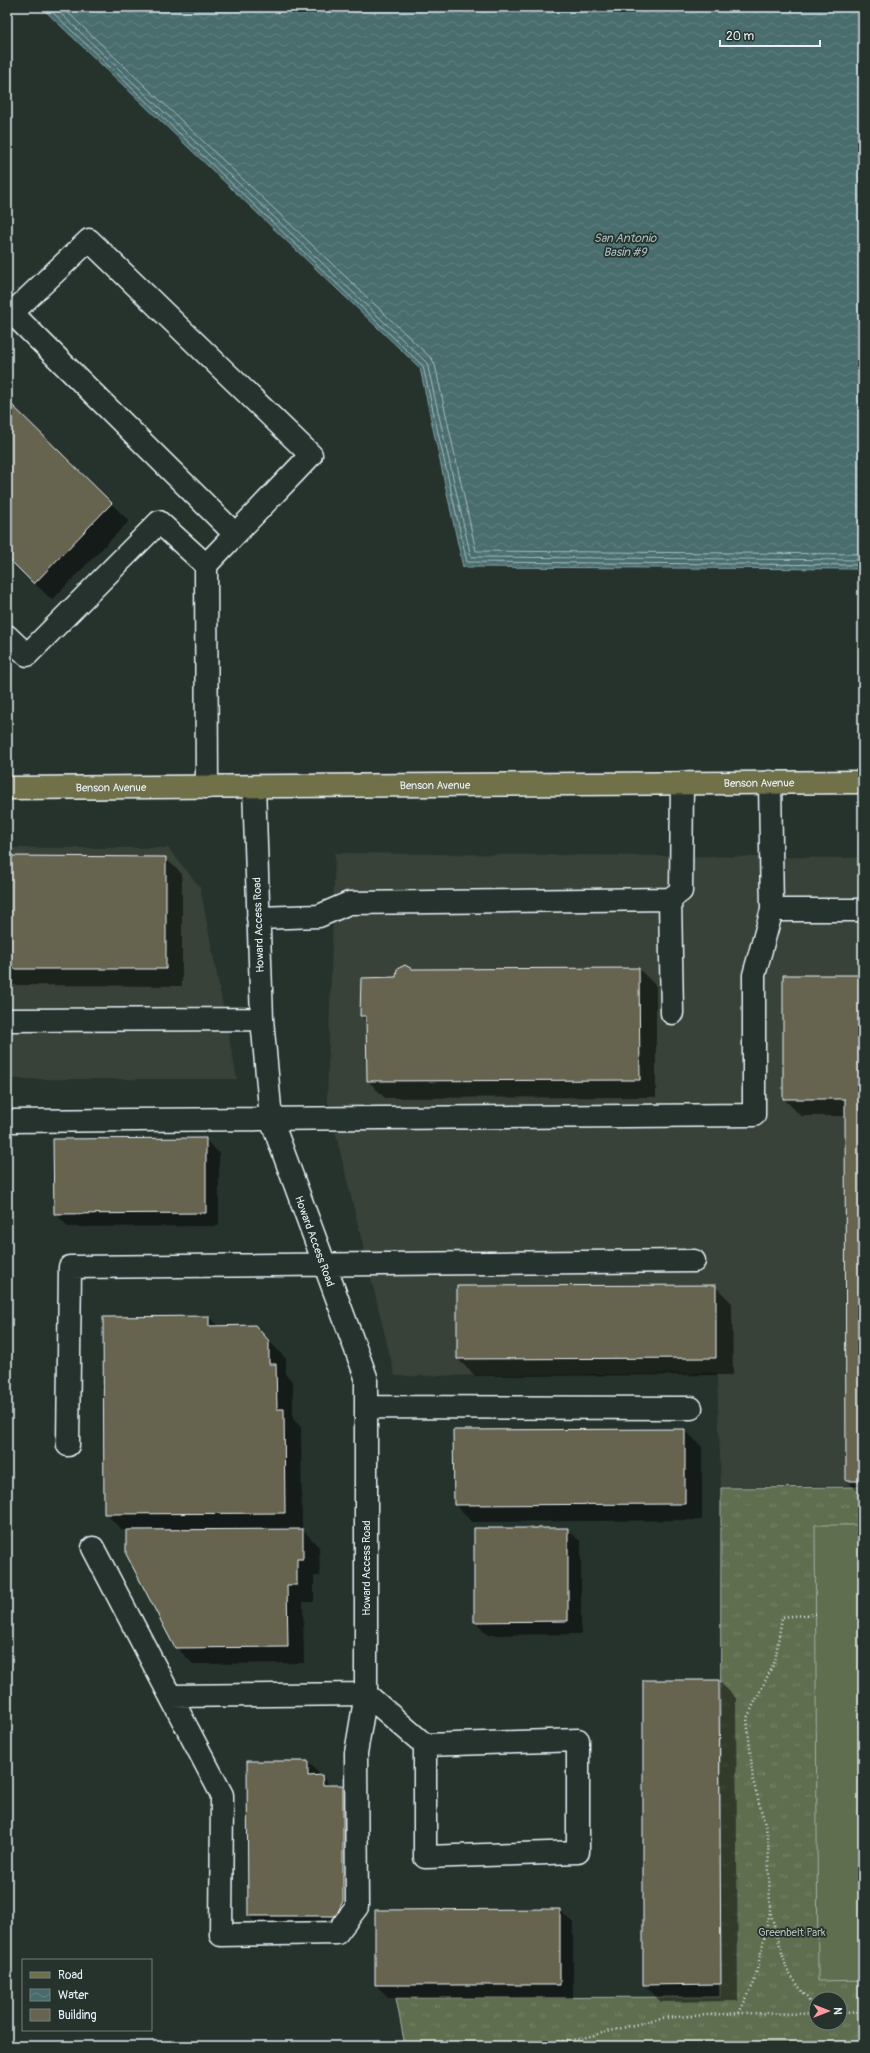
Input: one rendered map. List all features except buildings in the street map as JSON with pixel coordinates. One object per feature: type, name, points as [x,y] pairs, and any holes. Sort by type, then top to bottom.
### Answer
[{"type":"main road","name":"Benson Avenue","points":[[7,788],[863,782]]},
{"type":"street","points":[[207,787],[206,565],[311,455],[89,240],[9,315],[235,534]]},
{"type":"street","points":[[7,636],[27,655],[158,522],[206,565]]},
{"type":"street","points":[[7,1121],[754,1115],[754,975],[772,910],[770,782]]},
{"type":"street","points":[[258,918],[319,916],[349,903],[670,899],[681,891],[682,783]]},
{"type":"street","name":"Howard Access Road","points":[[171,1696],[222,1795],[221,1935],[337,1933],[357,1907],[356,1753],[366,1694],[366,1377],[271,1119],[262,1019],[254,787]]},
{"type":"street","points":[[670,899],[672,1013]]},
{"type":"street","points":[[772,910],[863,910]]},
{"type":"street","points":[[7,1020],[262,1019]]},
{"type":"street","points":[[68,1445],[70,1267],[694,1261]]},
{"type":"street","points":[[366,1407],[691,1408]]},
{"type":"street","points":[[92,1548],[171,1696],[366,1694],[425,1745],[578,1740],[578,1852],[425,1857],[425,1745]]},
{"type":"path","points":[[739,2013],[754,1983],[770,1911],[768,1836],[753,1780],[747,1718],[775,1661],[782,1617],[816,1614]]},
{"type":"path","points":[[770,1911],[787,1970],[808,2001]]},
{"type":"path","points":[[848,2013],[863,2012]]},
{"type":"path","points":[[522,2046],[579,2040],[661,2018],[739,2013],[808,2013]]},
{"type":"shaded area","points":[[7,848],[168,848],[200,887],[237,1079],[7,1079]]},
{"type":"shaded area","points":[[335,853],[863,858],[863,1485],[721,1487],[717,1373],[395,1376],[327,1098]]},
{"type":"green space","name":"Greenbelt Park","points":[[863,1487],[863,2046],[405,2046],[396,1998],[720,1997],[721,1488]]},
{"type":"green space","points":[[815,1525],[863,1525],[863,1980],[818,1981]]},
{"type":"water","name":"San Antonio Basin #9","points":[[41,7],[863,7],[863,569],[463,567],[420,368]]}]
